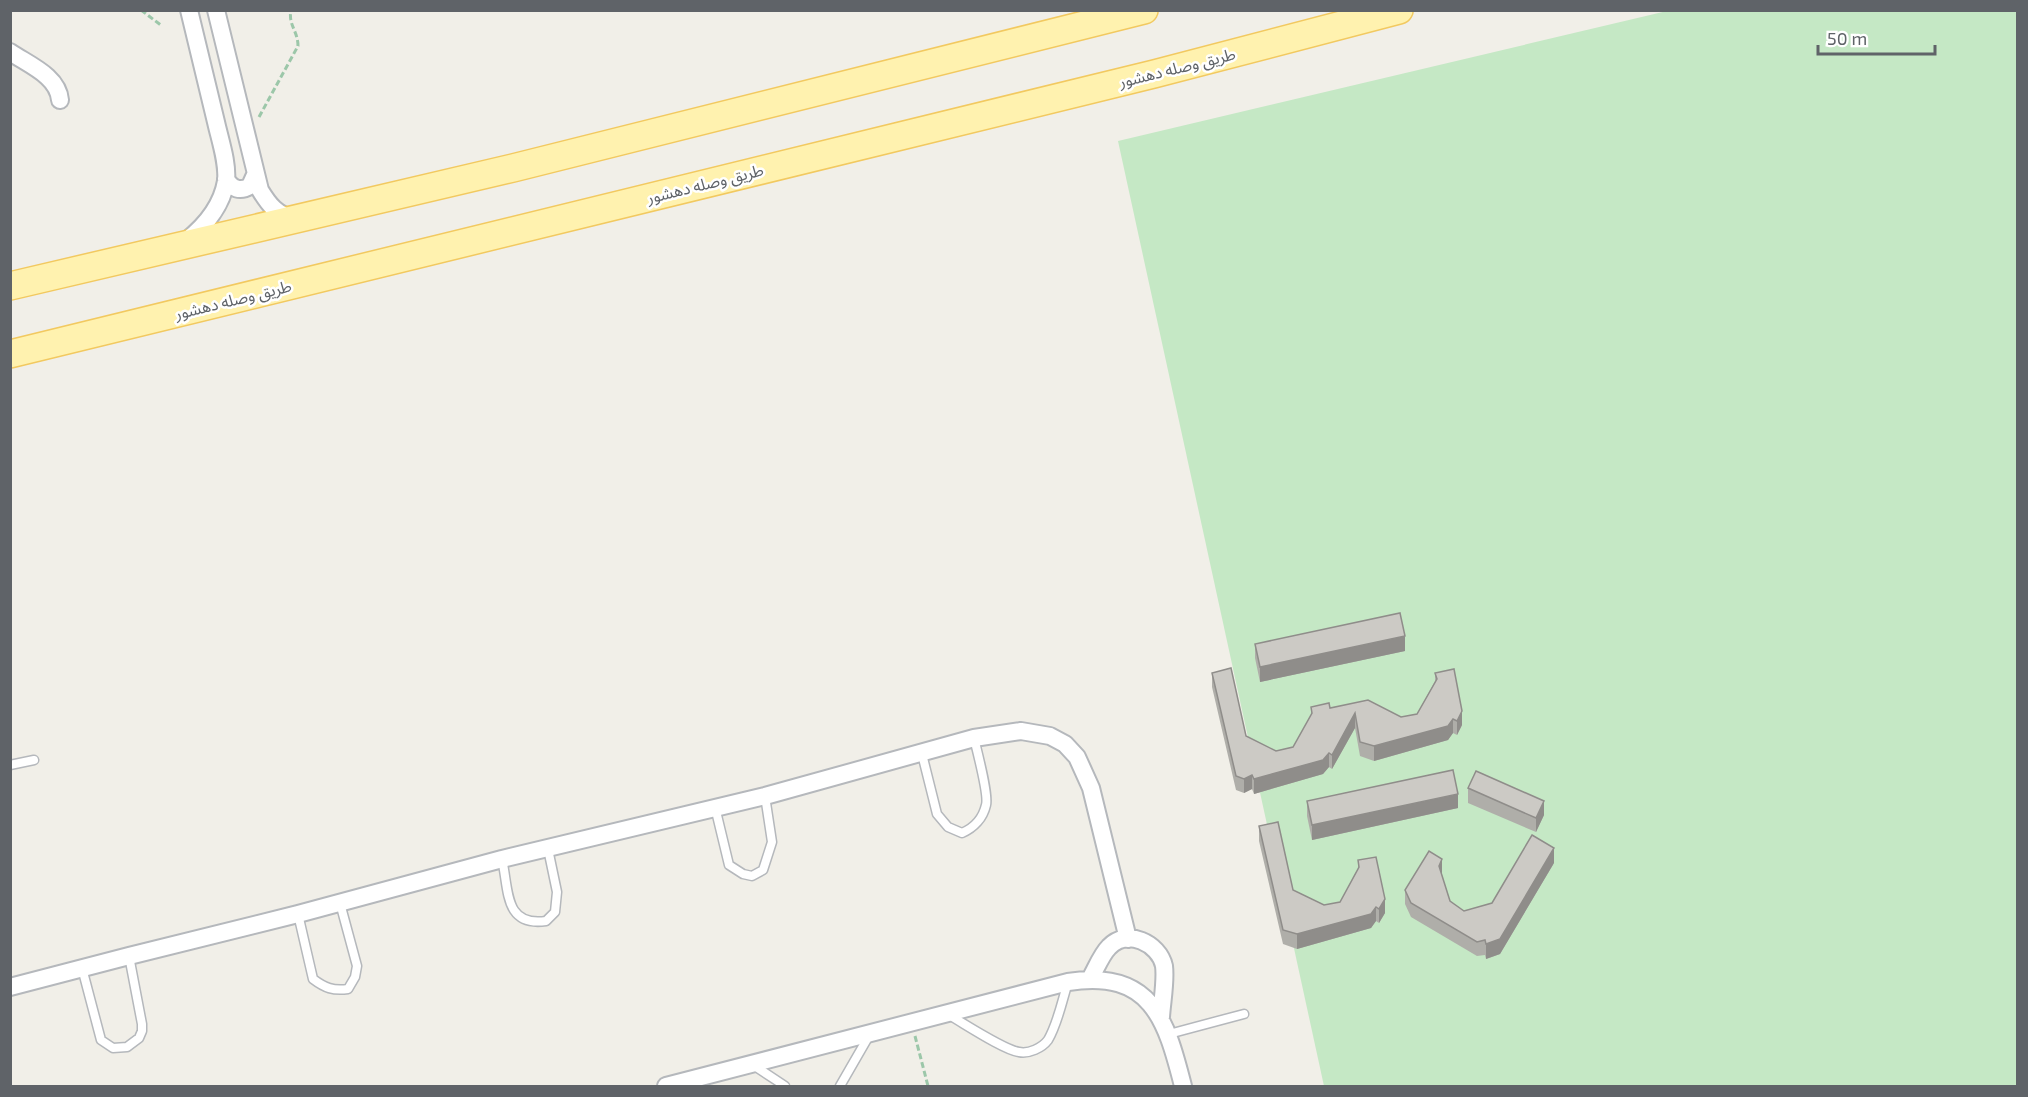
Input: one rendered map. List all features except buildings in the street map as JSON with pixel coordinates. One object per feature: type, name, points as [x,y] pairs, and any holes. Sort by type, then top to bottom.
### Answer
[{"type":"main road","name":"طريق وصله دهشور","points":[[10,354],[1166,71],[1399,10]]},
{"type":"main road","points":[[10,286],[513,168],[1142,11]]},
{"type":"street","points":[[182,244],[200,229],[212,214],[223,193],[226,179],[221,142],[189,10]]},
{"type":"street","points":[[216,10],[260,190],[273,209],[283,216],[295,219]]},
{"type":"street","points":[[10,52],[51,80],[58,90],[60,100]]},
{"type":"street","points":[[226,179],[233,188],[239,189],[250,186],[255,175]]},
{"type":"street","points":[[10,987],[298,914],[502,859],[765,796],[974,738],[1021,731],[1050,736],[1065,744],[1077,757],[1091,788],[1128,939]]},
{"type":"street","points":[[1090,979],[1110,947],[1118,941],[1128,939],[1148,943],[1161,957],[1164,967],[1161,1017]]},
{"type":"street","points":[[666,1086],[1068,982],[1090,979],[1111,981],[1130,988],[1148,1000],[1161,1017],[1169,1034],[1183,1086]]},
{"type":"lane","points":[[922,754],[937,814],[948,827],[962,833],[979,821],[987,803],[974,738]]},
{"type":"lane","points":[[10,765],[34,760]]},
{"type":"lane","points":[[715,807],[729,865],[743,874],[752,876],[763,870],[772,842],[765,796]]},
{"type":"lane","points":[[502,859],[512,908],[520,919],[534,923],[546,921],[555,912],[557,892],[548,849]]},
{"type":"lane","points":[[298,914],[313,979],[325,988],[337,990],[348,988],[355,977],[357,966],[340,903]]},
{"type":"lane","points":[[82,968],[101,1040],[113,1048],[127,1047],[139,1038],[142,1024],[129,956]]},
{"type":"lane","points":[[946,1013],[1006,1047],[1020,1053],[1034,1051],[1046,1042],[1053,1030],[1068,982]]},
{"type":"lane","points":[[1169,1034],[1244,1014]]},
{"type":"lane","points":[[840,1086],[870,1033]]},
{"type":"lane","points":[[751,1064],[784,1086]]},
{"type":"path","points":[[141,10],[162,26]]},
{"type":"path","points":[[247,139],[298,46],[298,36],[290,21],[291,10]]},
{"type":"path","points":[[912,1022],[928,1086]]},
{"type":"green space","points":[[1667,11],[2017,11],[2017,1086],[1324,1086],[1118,141]]}]
